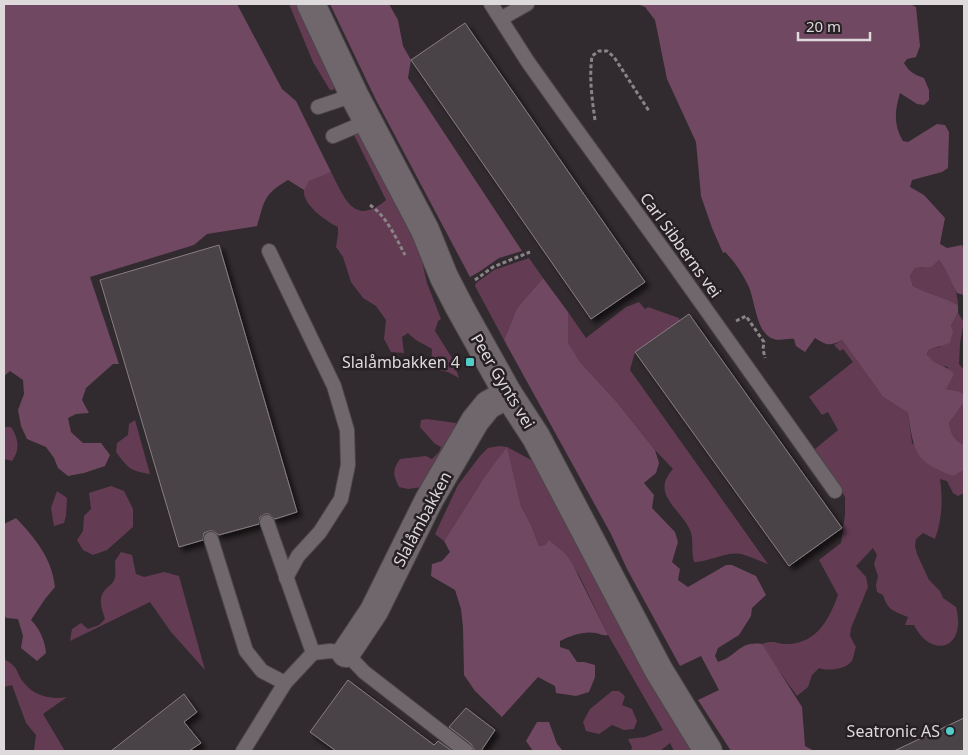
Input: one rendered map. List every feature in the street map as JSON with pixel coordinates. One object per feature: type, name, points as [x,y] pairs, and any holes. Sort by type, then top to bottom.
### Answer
[{"type":"street","name":"Peer Gynts vei","points":[[311,4],[354,95],[425,230],[444,277],[508,394],[536,436],[658,669],[708,751]]},
{"type":"street","name":"Slalåmbakken","points":[[346,653],[374,611],[430,500],[475,422],[488,405],[508,394]]},
{"type":"lane","name":"Carl Sibberns vei","points":[[491,4],[502,18],[528,62],[835,491]]},
{"type":"lane","points":[[502,18],[527,4]]},
{"type":"lane","points":[[318,107],[354,95]]},
{"type":"lane","points":[[333,136],[368,121]]},
{"type":"lane","points":[[269,252],[334,386],[348,430],[348,465],[341,499],[320,532],[298,556],[286,578]]},
{"type":"lane","points":[[266,522],[313,653]]},
{"type":"lane","points":[[211,539],[246,651],[262,671],[285,683]]},
{"type":"lane","points":[[243,751],[285,683],[313,653],[330,651],[346,653],[364,672],[466,751]]},
{"type":"path","points":[[588,146],[598,138],[590,82],[592,56],[599,51],[607,51],[614,57],[649,111]]},
{"type":"path","points":[[469,283],[493,267],[530,252]]},
{"type":"shaded area","points":[[4,4],[237,4],[282,89],[296,101],[331,172],[309,181],[304,190],[288,180],[280,185],[266,199],[257,226],[207,234],[194,245],[90,277],[119,364],[113,364],[86,388],[82,400],[89,413],[76,414],[68,418],[71,432],[83,443],[101,443],[110,455],[105,466],[68,476],[58,468],[46,447],[27,439],[21,426],[18,410],[24,394],[23,380],[10,371],[4,376]]},
{"type":"shaded area","points":[[289,4],[296,4],[335,87],[333,90],[330,90],[313,62]]},
{"type":"shaded area","points":[[330,4],[389,4],[398,20],[403,46],[411,60],[408,78],[522,251],[499,258],[470,277],[375,98]]},
{"type":"shaded area","points":[[637,4],[910,4],[916,7],[920,46],[916,57],[907,59],[904,63],[912,73],[924,78],[929,90],[929,100],[924,105],[917,104],[900,93],[896,111],[896,123],[903,141],[908,142],[937,124],[945,125],[949,132],[948,168],[942,172],[912,180],[910,187],[924,195],[945,218],[940,244],[947,248],[962,245],[964,250],[964,295],[957,293],[939,260],[931,267],[915,268],[910,276],[913,286],[958,305],[958,313],[951,326],[953,331],[950,343],[928,350],[927,354],[933,361],[954,374],[946,389],[964,394],[963,404],[949,423],[954,436],[964,445],[964,470],[954,476],[931,466],[923,460],[918,454],[912,437],[908,413],[883,397],[842,340],[834,344],[828,344],[815,338],[805,352],[796,346],[794,339],[774,339],[762,329],[748,285],[735,264],[725,252],[723,253],[712,228],[701,196],[696,142],[667,79],[655,20],[645,7]]},
{"type":"shaded area","points":[[356,133],[359,134],[414,236],[427,283],[441,319],[438,321],[435,331],[452,358],[459,378],[448,372],[431,369],[432,349],[417,341],[408,333],[402,337],[404,353],[391,352],[384,339],[386,320],[376,306],[363,298],[351,282],[343,257],[336,247],[338,227],[318,214],[307,201],[304,194],[305,187],[309,181],[331,172],[346,200],[358,210],[366,211],[375,208],[386,200],[354,135]]},
{"type":"shaded area","points":[[529,258],[543,278],[517,308],[504,340],[475,286],[476,283],[494,270]]},
{"type":"shaded area","points":[[939,260],[952,281],[958,305],[913,286],[910,276],[915,268],[922,268]]},
{"type":"shaded area","points":[[543,278],[568,312],[568,343],[580,362],[616,401],[655,450],[659,463],[656,473],[644,483],[654,495],[652,508],[675,532],[678,542],[672,562],[680,569],[678,580],[688,587],[726,565],[732,565],[756,576],[766,595],[752,608],[751,616],[739,635],[718,648],[715,656],[718,662],[743,647],[762,644],[802,707],[805,746],[814,751],[731,751],[698,700],[719,690],[701,656],[680,666],[627,569],[611,534],[504,340],[517,308]]},
{"type":"shaded area","points":[[639,302],[645,309],[648,307],[679,318],[680,321],[635,352],[630,370],[768,564],[736,553],[694,562],[690,530],[669,501],[666,493],[667,478],[673,469],[655,450],[616,401],[580,362],[568,345],[568,312],[586,338],[626,307]]},
{"type":"shaded area","points":[[958,313],[964,322],[959,364],[964,370],[964,394],[946,389],[949,380],[948,367],[931,360],[927,354],[927,350],[940,347]]},
{"type":"shaded area","points":[[842,340],[883,397],[908,413],[912,443],[954,476],[964,470],[964,493],[958,496],[953,493],[947,481],[940,479],[941,510],[935,539],[923,533],[916,539],[915,546],[929,580],[940,591],[943,598],[956,607],[958,622],[952,641],[946,645],[938,646],[929,643],[921,636],[914,625],[905,625],[908,617],[892,610],[883,595],[877,592],[878,576],[874,564],[877,555],[873,548],[856,566],[866,577],[868,587],[851,628],[850,636],[856,647],[852,661],[848,665],[831,670],[819,668],[812,675],[808,687],[797,696],[762,644],[773,642],[789,644],[808,639],[826,621],[838,595],[819,560],[841,543],[845,515],[845,497],[815,449],[838,430],[828,412],[822,415],[809,397],[853,362],[843,349],[840,351],[834,345]]},
{"type":"shaded area","points":[[963,404],[964,445],[954,436],[949,423]]},
{"type":"shaded area","points":[[427,419],[456,423],[453,435],[423,487],[408,489],[399,487],[394,473],[400,459],[426,456],[432,459],[439,452],[441,447],[434,443],[420,427],[421,420]]},
{"type":"shaded area","points":[[135,420],[150,474],[138,472],[130,468],[116,452],[117,443],[128,435],[129,424]]},
{"type":"shaded area","points":[[4,427],[11,427],[17,440],[17,449],[12,461],[4,459]]},
{"type":"shaded area","points":[[507,447],[535,462],[664,705],[692,751],[674,751],[670,743],[660,751],[631,751],[632,747],[628,739],[645,737],[663,730],[608,635],[580,577],[565,553],[550,541],[545,545],[539,546],[521,506],[507,448],[485,476],[444,541],[435,534],[458,485],[488,448]]},
{"type":"shaded area","points":[[507,447],[521,506],[539,546],[545,545],[549,540],[565,553],[572,563],[608,635],[582,633],[560,641],[560,647],[569,650],[577,662],[595,665],[595,677],[589,692],[576,696],[556,693],[555,686],[538,677],[502,717],[475,691],[464,675],[463,627],[461,609],[455,590],[431,576],[432,564],[442,561],[450,552],[444,541],[485,476]]},
{"type":"shaded area","points":[[111,486],[124,491],[133,509],[133,527],[107,550],[93,555],[83,550],[77,540],[83,531],[84,516],[91,509],[89,493]]},
{"type":"shaded area","points":[[57,491],[67,498],[66,516],[64,523],[54,526],[51,508]]},
{"type":"shaded area","points":[[16,518],[42,549],[50,567],[55,587],[31,620],[39,631],[46,653],[37,661],[21,648],[23,636],[18,619],[6,618],[4,614],[4,524]]},
{"type":"shaded area","points":[[121,552],[132,555],[136,574],[144,577],[164,572],[179,576],[205,670],[171,632],[150,602],[70,641],[72,629],[81,623],[88,629],[99,625],[105,619],[101,599],[103,592],[114,581],[115,561]]},
{"type":"shaded area","points":[[4,659],[15,668],[24,683],[33,691],[49,697],[67,697],[43,714],[65,751],[34,751],[36,735],[26,723],[12,685],[4,687]]},
{"type":"shaded area","points":[[612,691],[619,691],[625,696],[622,705],[632,709],[637,721],[634,729],[624,730],[612,725],[599,734],[586,731],[583,722],[590,709]]},
{"type":"shaded area","points":[[537,722],[549,722],[557,744],[563,751],[533,751],[526,741]]},
{"type":"building","points":[[465,23],[645,282],[591,319],[411,60]]},
{"type":"building","points":[[219,245],[297,512],[275,519],[269,514],[265,514],[260,517],[259,524],[219,535],[209,531],[204,533],[203,540],[179,547],[100,280]]},
{"type":"building","points":[[689,314],[842,528],[789,566],[635,352]]},
{"type":"building","points":[[348,680],[434,745],[438,741],[452,751],[336,751],[310,732]]},
{"type":"building","points":[[184,694],[197,712],[184,722],[201,743],[189,751],[111,751]]},
{"type":"building","points":[[466,708],[495,730],[481,751],[475,751],[471,744],[449,727]]},
{"type":"building","name":"Seatronic AS","points":[[964,718],[964,751],[894,751]]},
{"type":"place","name":"Slalåmbakken 4","points":[[470,362]]},
{"type":"place","name":"Seatronic AS","points":[[950,731]]}]
